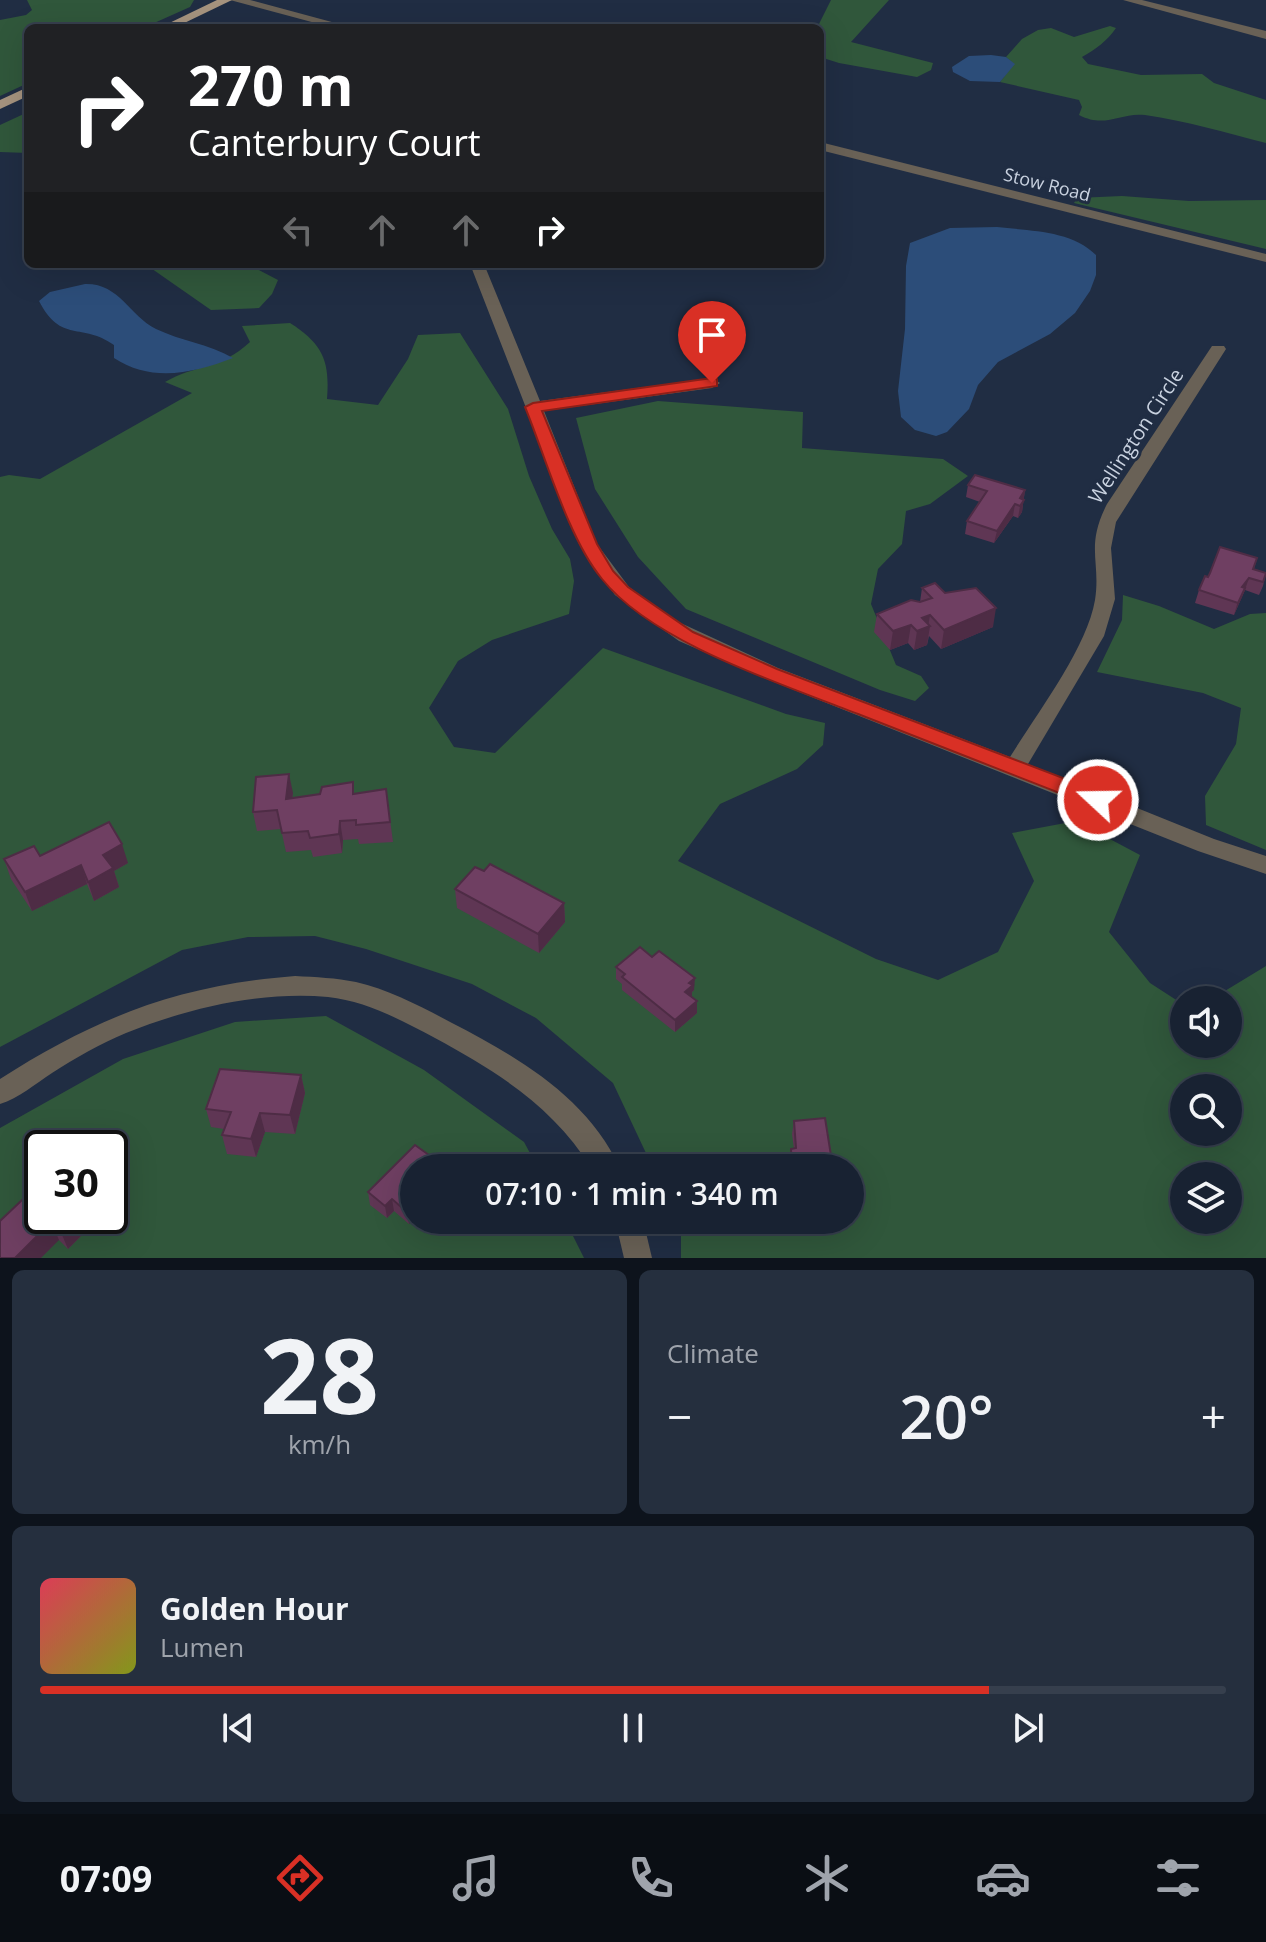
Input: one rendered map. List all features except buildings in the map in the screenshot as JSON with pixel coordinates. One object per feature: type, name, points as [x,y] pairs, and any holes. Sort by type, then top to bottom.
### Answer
[{"type":"main road","points":[[174,24],[226,0]]},
{"type":"main road","points":[[0,105],[24,94]]},
{"type":"street","points":[[236,0],[332,24]]},
{"type":"street","points":[[1129,0],[1266,35]]},
{"type":"street","name":"Stow Road","points":[[824,147],[1266,258]]},
{"type":"street","points":[[479,268],[596,559],[637,604],[686,636],[771,673],[1206,845],[1266,865]]},
{"type":"street","name":"Wellington Circle","points":[[1015,767],[1094,636],[1101,618],[1105,599],[1102,548],[1111,513],[1218,349]]},
{"type":"street","points":[[533,407],[712,383]]},
{"type":"street","points":[[0,1093],[85,1040],[119,1024],[185,1003],[261,989],[310,987],[356,992],[398,1007],[497,1058],[554,1101],[599,1154]]},
{"type":"street","points":[[632,1234],[638,1258]]},
{"type":"green space","points":[[27,0],[194,0],[190,7],[152,24],[24,24],[24,85],[0,96],[0,20],[26,15],[32,10]]},
{"type":"green space","points":[[831,0],[889,0],[851,42],[933,63],[931,70],[917,77],[824,58],[824,24],[819,24]]},
{"type":"green space","points":[[1110,26],[1116,28],[1109,37],[1082,57],[1088,64],[1141,75],[1202,74],[1214,83],[1266,100],[1266,143],[1145,115],[1089,119],[1079,115],[1082,107],[1079,100],[1000,82],[1014,64],[1006,57],[1022,39],[1038,30],[1051,28],[1074,37]]},
{"type":"green space","points":[[24,114],[24,153],[0,152],[0,125]]},
{"type":"green space","points":[[1122,196],[1189,201],[1266,200],[1266,249],[1074,203],[1077,198]]},
{"type":"green space","points":[[151,268],[255,268],[278,280],[272,294],[259,308],[211,310]]},
{"type":"green space","points":[[290,323],[310,338],[322,355],[327,374],[327,399],[378,405],[408,359],[418,335],[460,333],[508,409],[529,476],[552,529],[570,559],[574,581],[569,614],[492,640],[458,661],[429,708],[454,747],[495,753],[603,648],[786,714],[825,723],[823,745],[797,769],[720,804],[678,861],[876,959],[938,980],[998,952],[1034,881],[1012,833],[1076,821],[1140,855],[1109,932],[1150,983],[1170,996],[1170,1058],[1242,1058],[1242,986],[1233,986],[1266,966],[1266,1258],[681,1258],[681,1234],[864,1234],[864,1154],[646,1154],[613,1083],[536,1018],[472,984],[366,949],[315,936],[248,937],[182,950],[0,1047],[0,477],[9,475],[40,479],[192,393],[165,382],[228,358],[250,342],[242,326]]},
{"type":"green space","points":[[658,401],[803,412],[802,448],[943,459],[968,476],[930,504],[906,511],[902,544],[878,569],[871,604],[896,665],[921,676],[929,688],[915,701],[880,690],[686,609],[638,557],[595,489],[576,418]]},
{"type":"green space","points":[[1123,595],[1214,629],[1250,614],[1266,613],[1266,850],[1206,825],[1205,796],[1236,744],[1241,708],[1203,693],[1097,672],[1122,620]]},
{"type":"green space","points":[[326,1016],[424,1070],[524,1142],[530,1154],[400,1154],[400,1234],[572,1234],[584,1258],[0,1258],[0,1128],[123,1059],[235,1022]]},
{"type":"water","points":[[969,56],[1006,57],[1015,64],[1000,82],[970,81],[953,72],[952,67]]},
{"type":"water","points":[[997,227],[1050,233],[1086,247],[1096,255],[1096,275],[1090,291],[1075,313],[1050,334],[998,362],[978,385],[969,409],[947,432],[936,436],[915,430],[901,417],[898,391],[910,243],[950,228]]},
{"type":"water","points":[[85,284],[97,285],[115,294],[156,329],[233,358],[203,368],[173,373],[143,371],[128,366],[114,358],[114,345],[92,334],[64,328],[47,314],[39,301],[50,292]]},
{"type":"route","points":[[712,383],[533,407],[588,544],[622,591],[686,636],[771,673],[1098,800]]}]
